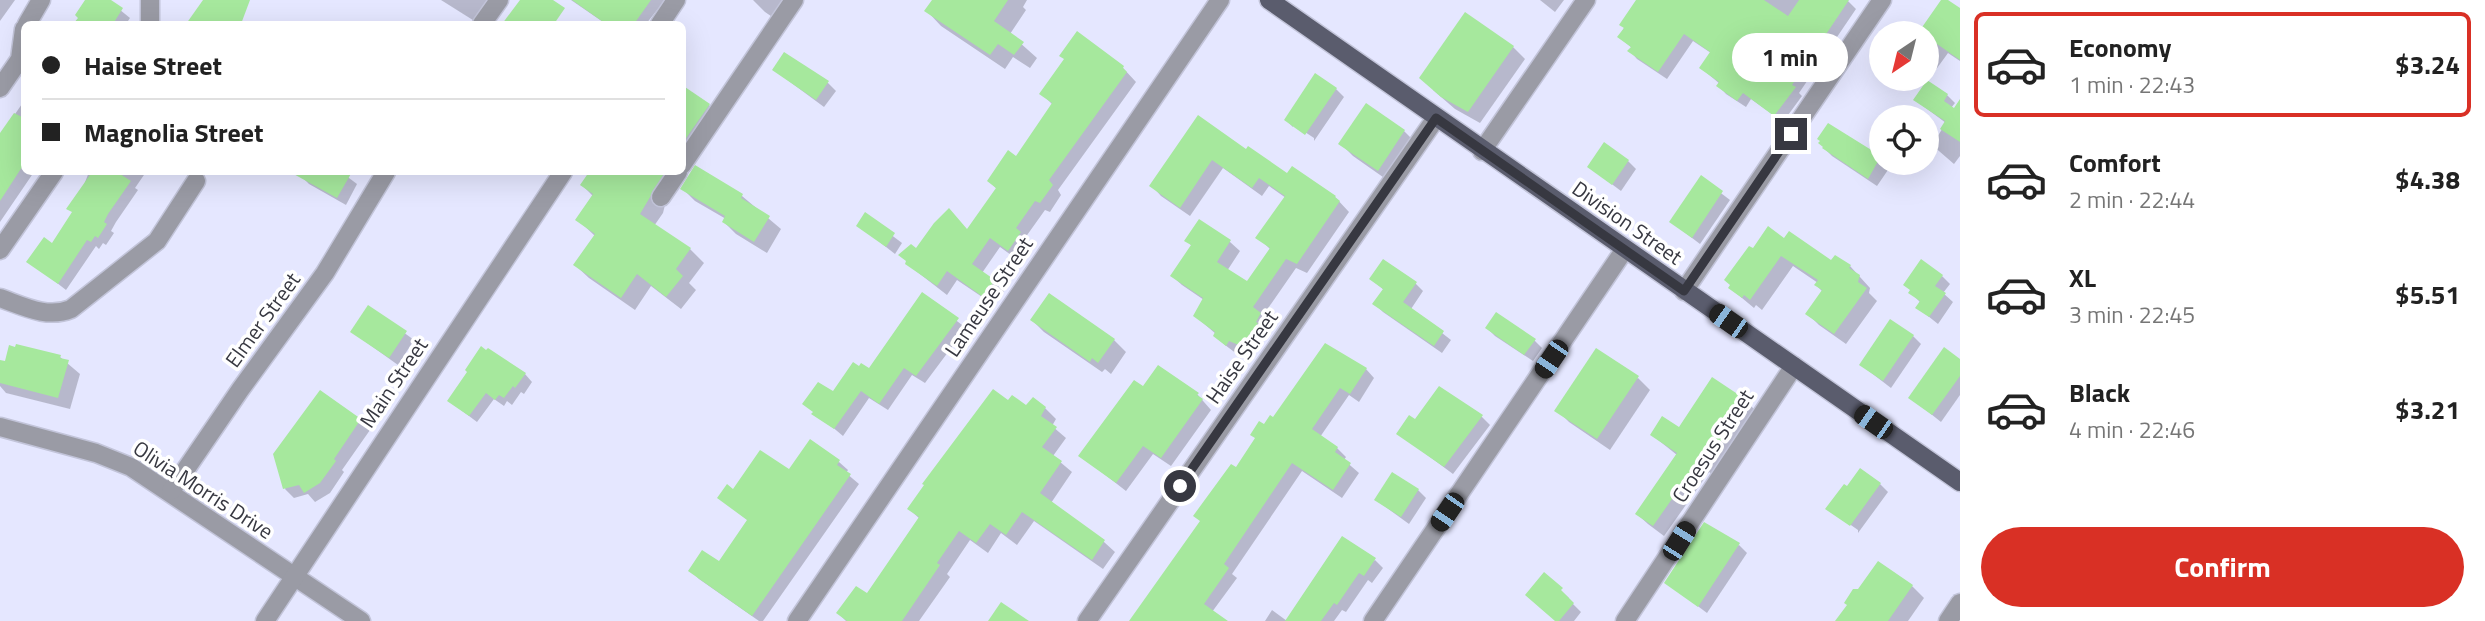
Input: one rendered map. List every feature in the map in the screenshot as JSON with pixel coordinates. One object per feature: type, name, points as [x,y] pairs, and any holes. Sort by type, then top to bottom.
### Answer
[{"type":"main road","name":"Division Street","points":[[1269,0],[1960,482]]},
{"type":"street","points":[[29,21],[41,0]]},
{"type":"street","points":[[150,0],[150,21]]},
{"type":"street","points":[[484,21],[499,0]]},
{"type":"street","points":[[662,21],[676,0]]},
{"type":"street","points":[[686,158],[794,0]]},
{"type":"street","name":"Lameuse Street","points":[[797,621],[1220,0]]},
{"type":"street","points":[[1482,151],[1586,0]]},
{"type":"street","points":[[1684,291],[1882,0]]},
{"type":"street","points":[[0,88],[21,54]]},
{"type":"street","name":"Haise Street","points":[[1087,621],[1436,118]]},
{"type":"street","points":[[0,250],[52,175]]},
{"type":"street","name":"Elmer Street","points":[[170,491],[326,273],[384,175]]},
{"type":"street","name":"Main Street","points":[[265,621],[561,175]]},
{"type":"street","points":[[661,197],[676,175]]},
{"type":"street","points":[[0,298],[48,314],[71,309],[157,241],[196,181]]},
{"type":"street","points":[[1373,621],[1625,250]]},
{"type":"street","name":"Croesus Street","points":[[1625,621],[1794,366]]},
{"type":"street","name":"Olivia Morris Drive","points":[[0,426],[112,458],[170,491],[361,621]]},
{"type":"street","points":[[1948,621],[1960,603]]},
{"type":"building","points":[[85,0],[111,0],[123,8],[115,21],[76,21],[78,18],[75,15]]},
{"type":"building","points":[[203,0],[250,0],[242,21],[188,21]]},
{"type":"building","points":[[520,0],[553,0],[565,8],[556,21],[504,21]]},
{"type":"building","points":[[572,0],[651,0],[636,21],[602,21]]},
{"type":"building","points":[[932,0],[1008,0],[994,21],[1024,42],[1014,55],[998,44],[990,55],[924,11]]},
{"type":"building","points":[[1636,0],[1764,0],[1788,16],[1799,0],[1849,0],[1792,85],[1796,87],[1774,116],[1743,93],[1737,101],[1716,86],[1719,82],[1699,68],[1710,52],[1684,34],[1658,72],[1627,51],[1631,47],[1617,37],[1624,28],[1619,25]]},
{"type":"building","points":[[1941,0],[1948,0],[1960,8],[1960,60],[1939,45],[1939,21],[1926,21]]},
{"type":"building","points":[[1465,12],[1514,46],[1468,112],[1441,97],[1419,78]]},
{"type":"building","points":[[1077,31],[1124,66],[1127,72],[1049,180],[1053,185],[1040,203],[1035,201],[1016,228],[1021,232],[1008,251],[990,238],[972,264],[995,280],[983,297],[947,271],[937,286],[905,264],[906,261],[898,255],[911,244],[916,248],[949,208],[967,229],[996,188],[987,181],[1008,150],[1016,156],[1052,103],[1039,94],[1064,59],[1059,56]]},
{"type":"building","points":[[784,52],[829,81],[816,100],[772,70]]},
{"type":"building","points":[[1315,73],[1337,88],[1305,135],[1284,120]]},
{"type":"building","points":[[686,88],[710,104],[686,138]]},
{"type":"building","points":[[1939,88],[1948,94],[1944,101],[1954,108],[1960,99],[1960,142],[1940,129],[1945,121],[1939,117],[1939,105],[1921,105],[1913,100],[1919,91],[1939,91]]},
{"type":"building","points":[[1366,103],[1405,130],[1378,171],[1338,144]]},
{"type":"building","points":[[14,113],[21,116],[21,169],[0,201],[0,133]]},
{"type":"building","points":[[1198,115],[1246,149],[1248,146],[1287,173],[1292,166],[1340,201],[1297,264],[1286,259],[1253,307],[1261,313],[1256,322],[1258,323],[1241,346],[1229,341],[1226,346],[1213,336],[1215,332],[1193,316],[1203,298],[1170,276],[1191,245],[1184,241],[1199,219],[1231,240],[1217,262],[1247,281],[1270,248],[1255,238],[1285,196],[1259,178],[1252,188],[1212,160],[1180,208],[1149,186]]},
{"type":"building","points":[[1828,123],[1869,149],[1870,175],[1868,179],[1822,148],[1817,139]]},
{"type":"building","points":[[1604,142],[1629,160],[1612,185],[1587,167]]},
{"type":"building","points":[[695,165],[743,194],[741,198],[770,216],[754,242],[722,222],[725,216],[680,189]]},
{"type":"building","points":[[90,175],[122,175],[131,181],[108,214],[104,222],[107,224],[98,238],[95,236],[91,242],[87,240],[58,284],[26,262],[44,237],[52,243],[72,212],[66,209]]},
{"type":"building","points":[[295,175],[350,175],[337,198]]},
{"type":"building","points":[[587,175],[663,175],[640,214],[691,248],[676,269],[683,276],[666,297],[637,274],[621,298],[573,265],[595,234],[575,220],[593,194],[580,185]]},
{"type":"building","points":[[1701,175],[1723,191],[1692,238],[1669,222]]},
{"type":"building","points":[[865,212],[895,233],[886,247],[856,226]]},
{"type":"building","points":[[1768,226],[1784,238],[1789,231],[1831,260],[1835,255],[1851,265],[1849,268],[1860,275],[1858,282],[1867,288],[1834,334],[1805,314],[1822,290],[1814,285],[1818,280],[1781,256],[1750,300],[1728,288],[1730,285],[1724,280],[1749,246],[1753,248]]},
{"type":"building","points":[[1383,259],[1417,282],[1403,302],[1444,331],[1434,346],[1372,304],[1383,289],[1369,279]]},
{"type":"building","points":[[1921,259],[1943,275],[1935,286],[1946,293],[1929,317],[1915,308],[1920,301],[1908,293],[1910,290],[1903,285]]},
{"type":"building","points":[[922,292],[959,318],[916,376],[904,368],[879,404],[861,391],[834,429],[811,414],[813,412],[802,404],[818,382],[833,391],[853,362],[869,368]]},
{"type":"building","points":[[1049,293],[1115,339],[1098,363],[1092,358],[1090,362],[1030,320]]},
{"type":"building","points":[[368,305],[407,331],[389,358],[350,332]]},
{"type":"building","points":[[1496,312],[1536,339],[1524,355],[1485,328]]},
{"type":"building","points":[[1890,319],[1914,335],[1883,381],[1859,365]]},
{"type":"building","points":[[1325,343],[1367,368],[1350,394],[1340,388],[1312,429],[1338,447],[1335,452],[1351,463],[1333,490],[1292,463],[1224,564],[1229,568],[1204,604],[1228,621],[1129,621],[1200,521],[1193,516],[1231,464],[1236,467],[1255,438],[1250,435],[1259,421],[1264,424],[1270,415],[1273,417]]},
{"type":"building","points":[[16,344],[61,355],[60,358],[69,360],[58,398],[0,383],[0,360],[5,361],[9,345],[15,347]]},
{"type":"building","points":[[481,346],[526,373],[504,398],[499,395],[495,400],[486,393],[469,416],[447,401]]},
{"type":"building","points":[[1944,347],[1960,359],[1960,376],[1932,415],[1908,398]]},
{"type":"building","points":[[1596,348],[1639,376],[1597,439],[1554,411]]},
{"type":"building","points":[[1158,365],[1199,393],[1197,395],[1203,399],[1161,458],[1143,446],[1116,483],[1078,456],[1134,380],[1143,386]]},
{"type":"building","points":[[1712,377],[1748,401],[1704,467],[1698,462],[1653,526],[1635,514],[1677,453],[1650,435],[1662,416],[1679,427]]},
{"type":"building","points":[[1439,386],[1483,415],[1444,467],[1396,434],[1409,415],[1415,419]]},
{"type":"building","points":[[993,389],[1008,400],[1012,395],[1026,405],[1033,397],[1046,407],[1041,416],[1057,427],[1042,447],[1062,461],[1040,493],[1105,540],[1092,560],[1022,512],[1006,535],[990,524],[976,543],[959,531],[937,563],[940,565],[902,621],[847,621],[836,613],[856,586],[867,593],[919,517],[907,509],[924,485],[922,484]]},
{"type":"building","points":[[320,390],[361,419],[320,483],[304,493],[299,485],[283,489],[273,454]]},
{"type":"building","points":[[810,439],[840,460],[837,465],[851,474],[752,616],[688,571],[702,550],[719,561],[747,520],[717,498],[727,484],[733,489],[760,450],[789,469]]},
{"type":"building","points":[[1860,468],[1881,483],[1850,526],[1825,509]]},
{"type":"building","points":[[1392,472],[1419,489],[1401,517],[1374,500]]},
{"type":"building","points":[[1704,522],[1740,543],[1698,607],[1664,583]]},
{"type":"building","points":[[1342,536],[1376,558],[1364,576],[1359,573],[1337,605],[1334,603],[1321,621],[1285,621]]},
{"type":"building","points":[[1878,561],[1913,585],[1888,621],[1835,621],[1847,605],[1844,603],[1853,589],[1858,589]]},
{"type":"building","points":[[1544,572],[1563,588],[1561,590],[1574,603],[1559,621],[1555,621],[1525,595]]},
{"type":"building","points":[[1001,602],[1029,621],[988,621]]},
{"type":"route","points":[[1180,486],[1436,118],[1684,291],[1791,134]]}]
